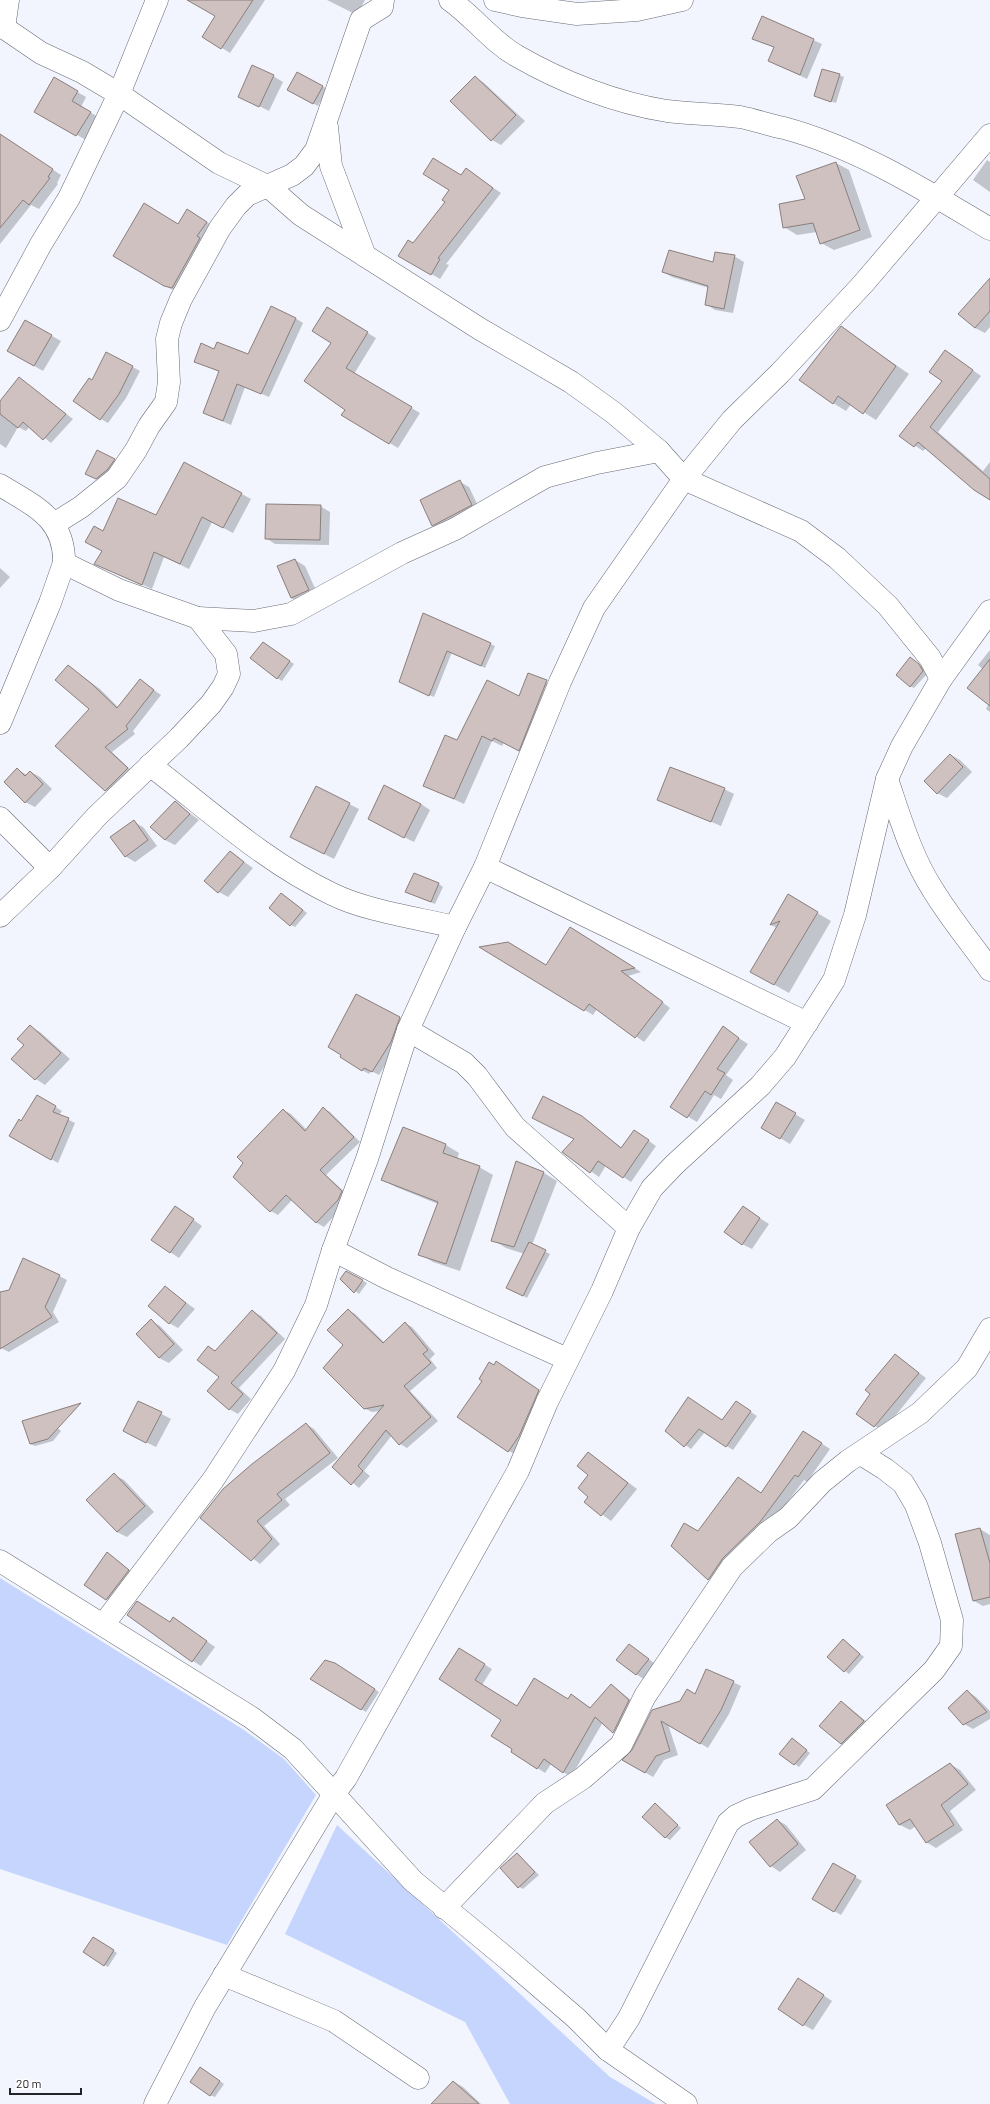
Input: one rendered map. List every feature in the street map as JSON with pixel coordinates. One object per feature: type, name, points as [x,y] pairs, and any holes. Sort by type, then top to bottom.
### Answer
[{"type":"street","points":[[8,0],[3,32],[82,72],[119,94],[219,163],[269,187],[301,215],[365,256],[571,382],[614,412],[659,451],[684,479],[802,531],[837,558],[888,606],[918,641],[930,658],[941,679]]},
{"type":"street","points":[[0,320],[40,244],[69,198],[119,94],[158,0]]},
{"type":"street","points":[[54,524],[100,493],[117,478],[127,465],[149,426],[166,402],[169,382],[167,339],[171,323],[181,299],[220,228],[236,206],[247,196],[292,175],[304,166],[316,150],[361,20],[382,7],[383,0]]},
{"type":"street","points":[[495,0],[522,6],[577,14],[637,10],[682,0]]},
{"type":"street","points":[[460,2],[516,56],[552,74],[634,104],[668,111],[740,118],[786,129],[853,153],[937,197],[990,229]]},
{"type":"street","points":[[326,124],[331,166],[365,256]]},
{"type":"street","points":[[103,1625],[213,1480],[284,1371],[316,1305],[333,1250],[367,1159],[408,1030],[455,927],[485,867],[560,682],[594,608],[684,479],[732,420],[780,373],[863,284],[990,135]]},
{"type":"street","points":[[64,563],[119,590],[198,618],[254,621],[291,614],[402,553],[462,526],[546,478],[597,463],[659,451]]},
{"type":"street","points":[[0,485],[24,500],[54,524],[59,532],[64,563],[50,603],[0,723]]},
{"type":"street","points":[[155,2104],[205,2007],[334,1794],[346,1778],[494,1516],[518,1471],[567,1359],[602,1291],[629,1228],[652,1188],[675,1164],[760,1086],[785,1058],[834,980],[855,915],[887,779],[902,746],[941,679],[990,611]]},
{"type":"street","points":[[0,916],[50,868],[97,816],[180,738],[211,704],[223,687],[229,674],[226,654],[198,618]]},
{"type":"street","points":[[150,765],[284,868],[332,894],[354,903],[455,927]]},
{"type":"street","points":[[887,779],[905,835],[932,890],[990,970]]},
{"type":"street","points":[[0,818],[50,868]]},
{"type":"street","points":[[485,867],[807,1023]]},
{"type":"street","points":[[408,1030],[464,1064],[477,1076],[515,1127],[629,1228]]},
{"type":"street","points":[[333,1250],[387,1278],[567,1359]]},
{"type":"street","points":[[444,1908],[545,1803],[583,1778],[621,1745],[645,1696],[732,1567],[768,1532],[788,1518],[822,1482],[848,1462],[920,1413],[967,1368],[990,1329]]},
{"type":"street","points":[[608,2050],[629,2018],[728,1823],[736,1816],[751,1809],[813,1789],[934,1670],[951,1646],[952,1620],[930,1543],[916,1505],[903,1483],[885,1469],[861,1454]]},
{"type":"street","points":[[0,1561],[252,1718],[293,1749],[413,1881],[570,2013],[608,2050],[686,2104]]},
{"type":"street","points":[[224,1975],[334,2021],[418,2078]]},
{"type":"shaded area","points":[[0,1578],[244,1730],[284,1759],[316,1795],[227,1945],[0,1869]]},
{"type":"shaded area","points":[[337,1825],[610,2077],[656,2104],[510,2104],[465,2022],[285,1934]]},
{"type":"building","points":[[187,0],[253,0],[221,49],[202,37],[215,16]]},
{"type":"building","points":[[762,16],[814,39],[800,75],[768,61],[774,47],[752,39]]},
{"type":"building","points":[[252,65],[274,75],[259,107],[238,97]]},
{"type":"building","points":[[822,69],[840,74],[831,102],[814,96]]},
{"type":"building","points":[[297,72],[323,86],[313,104],[287,90]]},
{"type":"building","points":[[475,76],[516,115],[491,141],[450,101]]},
{"type":"building","points":[[54,77],[78,91],[72,101],[91,112],[76,136],[34,112]]},
{"type":"building","points":[[0,134],[53,169],[48,177],[50,178],[29,205],[23,200],[0,228]]},
{"type":"building","points":[[433,158],[461,175],[466,168],[493,188],[438,258],[440,259],[431,275],[398,256],[408,240],[413,243],[445,202],[442,200],[449,190],[423,174]]},
{"type":"building","points":[[836,162],[860,230],[820,244],[813,223],[783,228],[779,204],[805,199],[796,176]]},
{"type":"building","points":[[144,203],[178,224],[187,209],[207,222],[197,236],[200,238],[172,288],[164,286],[113,256]]},
{"type":"building","points":[[669,250],[713,262],[715,252],[735,255],[724,309],[705,305],[708,286],[662,272]]},
{"type":"building","points":[[990,278],[990,311],[975,328],[958,314]]},
{"type":"building","points":[[271,306],[296,318],[261,394],[237,384],[223,421],[203,413],[219,371],[194,362],[201,343],[214,349],[217,342],[248,354]]},
{"type":"building","points":[[327,307],[368,332],[346,368],[412,407],[389,444],[341,415],[345,410],[304,381],[331,343],[312,331]]},
{"type":"building","points":[[25,320],[52,335],[34,366],[7,351]]},
{"type":"building","points":[[841,326],[896,366],[863,414],[838,396],[833,404],[799,380]]},
{"type":"building","points":[[945,350],[973,370],[930,427],[990,479],[990,500],[974,490],[918,442],[914,447],[899,436],[942,381],[929,372]]},
{"type":"building","points":[[106,352],[133,366],[119,394],[100,420],[73,401],[89,378],[92,380]]},
{"type":"building","points":[[19,377],[66,414],[43,440],[23,422],[18,428],[0,414],[0,401]]},
{"type":"building","points":[[97,450],[115,459],[108,469],[96,479],[85,474]]},
{"type":"building","points":[[184,462],[242,493],[223,528],[202,517],[180,564],[154,552],[142,585],[94,564],[102,551],[85,542],[94,526],[103,531],[118,498],[156,515]]},
{"type":"building","points":[[460,480],[472,505],[432,526],[420,500]]},
{"type":"building","points":[[266,504],[321,505],[320,540],[265,539]]},
{"type":"building","points":[[295,559],[309,590],[291,598],[277,566]]},
{"type":"building","points":[[423,613],[491,643],[481,666],[447,651],[429,696],[399,682]]},
{"type":"building","points":[[263,642],[290,661],[277,679],[250,658]]},
{"type":"building","points":[[910,657],[919,664],[923,671],[910,687],[896,675]]},
{"type":"building","points":[[990,659],[990,706],[967,688]]},
{"type":"building","points":[[68,665],[92,684],[117,708],[140,679],[154,690],[126,726],[128,729],[105,747],[128,768],[105,791],[55,746],[89,709],[55,680]]},
{"type":"building","points":[[528,673],[547,680],[519,751],[494,738],[492,741],[482,736],[454,799],[423,786],[445,735],[457,740],[487,680],[519,696]]},
{"type":"building","points":[[950,754],[963,767],[937,794],[924,781]]},
{"type":"building","points":[[670,767],[725,788],[711,822],[657,800]]},
{"type":"building","points":[[17,768],[25,776],[30,771],[43,784],[25,803],[4,782]]},
{"type":"building","points":[[384,785],[421,804],[404,838],[368,819]]},
{"type":"building","points":[[316,786],[350,803],[324,854],[290,837]]},
{"type":"building","points":[[175,801],[190,814],[165,840],[150,827]]},
{"type":"building","points":[[134,820],[148,840],[125,857],[110,837]]},
{"type":"building","points":[[230,851],[244,862],[218,893],[204,881]]},
{"type":"building","points":[[414,873],[439,883],[431,902],[405,892]]},
{"type":"building","points":[[281,893],[303,910],[290,926],[269,908]]},
{"type":"building","points":[[788,894],[818,912],[774,985],[750,972],[780,921],[770,925]]},
{"type":"building","points":[[570,927],[635,968],[621,971],[663,1002],[635,1038],[589,1004],[584,1011],[479,947],[508,942],[546,965]]},
{"type":"building","points":[[356,994],[400,1017],[391,1042],[372,1072],[364,1068],[362,1071],[340,1057],[341,1055],[328,1047]]},
{"type":"building","points":[[30,1025],[61,1053],[35,1080],[11,1059],[24,1045],[17,1039]]},
{"type":"building","points":[[723,1026],[739,1038],[717,1069],[725,1073],[711,1095],[705,1091],[687,1118],[670,1107]]},
{"type":"building","points":[[37,1095],[56,1106],[53,1112],[69,1118],[51,1160],[9,1136],[19,1119],[21,1121]]},
{"type":"building","points":[[543,1096],[582,1116],[621,1148],[634,1130],[649,1140],[623,1178],[598,1161],[590,1173],[562,1152],[574,1139],[532,1118]]},
{"type":"building","points":[[776,1102],[796,1113],[780,1139],[761,1128]]},
{"type":"building","points":[[323,1107],[354,1137],[320,1170],[342,1191],[338,1200],[316,1223],[286,1195],[270,1212],[233,1177],[243,1163],[237,1157],[283,1109],[305,1131]]},
{"type":"building","points":[[403,1127],[446,1144],[443,1153],[480,1166],[446,1264],[418,1255],[438,1202],[381,1180]]},
{"type":"building","points":[[516,1161],[544,1172],[514,1247],[491,1241]]},
{"type":"building","points":[[175,1206],[194,1219],[170,1253],[151,1240]]},
{"type":"building","points":[[743,1206],[760,1218],[742,1245],[724,1232]]},
{"type":"building","points":[[529,1242],[546,1250],[523,1296],[506,1288]]},
{"type":"building","points":[[23,1258],[60,1275],[45,1307],[52,1317],[0,1349],[0,1292],[9,1290]]},
{"type":"building","points":[[346,1271],[363,1280],[354,1293],[340,1279]]},
{"type":"building","points":[[165,1286],[186,1303],[169,1324],[148,1306]]},
{"type":"building","points":[[348,1309],[383,1343],[405,1322],[428,1350],[423,1354],[431,1363],[404,1386],[431,1417],[399,1445],[386,1430],[358,1466],[363,1471],[351,1485],[332,1467],[384,1405],[364,1409],[323,1368],[343,1345],[327,1330]]},
{"type":"building","points":[[252,1310],[277,1333],[231,1383],[243,1394],[229,1410],[207,1391],[219,1377],[197,1360],[208,1346],[215,1351]]},
{"type":"building","points":[[151,1319],[174,1344],[159,1358],[136,1334]]},
{"type":"building","points":[[895,1354],[919,1373],[874,1427],[856,1414],[870,1394],[865,1390]]},
{"type":"building","points":[[496,1361],[539,1390],[519,1436],[508,1452],[457,1417],[482,1381],[479,1379],[489,1362],[494,1365]]},
{"type":"building","points":[[688,1397],[722,1420],[736,1401],[751,1411],[726,1447],[699,1429],[684,1447],[665,1431]]},
{"type":"building","points":[[138,1401],[162,1412],[146,1443],[123,1431]]},
{"type":"building","points":[[81,1403],[48,1439],[30,1444],[22,1421]]},
{"type":"building","points":[[306,1423],[330,1453],[277,1494],[282,1500],[257,1521],[272,1539],[251,1561],[200,1518],[223,1489],[252,1464]]},
{"type":"building","points":[[803,1431],[822,1443],[798,1477],[795,1475],[760,1522],[723,1558],[708,1580],[671,1546],[684,1523],[698,1531],[738,1477],[761,1493]]},
{"type":"building","points":[[588,1452],[628,1483],[601,1516],[584,1502],[588,1497],[578,1488],[588,1475],[577,1466]]},
{"type":"building","points":[[114,1473],[145,1506],[117,1532],[86,1500]]},
{"type":"building","points":[[980,1528],[990,1563],[990,1597],[973,1601],[955,1534]]},
{"type":"building","points":[[107,1552],[129,1570],[106,1600],[84,1585]]},
{"type":"building","points":[[137,1601],[170,1622],[173,1617],[207,1641],[192,1662],[127,1615]]},
{"type":"building","points":[[843,1639],[860,1654],[844,1672],[827,1657]]},
{"type":"building","points":[[629,1644],[649,1659],[636,1675],[616,1660]]},
{"type":"building","points":[[459,1648],[485,1664],[475,1680],[517,1706],[534,1678],[568,1699],[571,1694],[590,1708],[611,1684],[629,1700],[613,1733],[595,1717],[563,1773],[544,1759],[537,1769],[511,1752],[512,1749],[491,1736],[501,1720],[439,1679]]},
{"type":"building","points":[[325,1660],[335,1663],[375,1689],[361,1710],[310,1679]]},
{"type":"building","points":[[706,1669],[734,1681],[721,1710],[700,1744],[661,1721],[670,1751],[656,1756],[645,1773],[622,1760],[632,1750],[652,1710],[680,1701],[687,1689],[695,1694]]},
{"type":"building","points":[[967,1690],[987,1712],[963,1725],[948,1708]]},
{"type":"building","points":[[841,1701],[864,1721],[841,1744],[819,1726]]},
{"type":"building","points":[[792,1738],[807,1750],[794,1765],[779,1754]]},
{"type":"building","points":[[950,1763],[968,1784],[941,1805],[954,1825],[926,1843],[910,1819],[899,1825],[886,1805]]},
{"type":"building","points":[[655,1803],[678,1825],[665,1838],[642,1817]]},
{"type":"building","points":[[777,1819],[798,1844],[770,1867],[749,1842]]},
{"type":"building","points":[[517,1853],[535,1872],[518,1888],[500,1868]]},
{"type":"building","points":[[833,1863],[856,1876],[834,1912],[812,1899]]},
{"type":"building","points":[[93,1937],[114,1950],[104,1966],[83,1952]]},
{"type":"building","points":[[798,1978],[824,1995],[803,2026],[778,2009]]},
{"type":"building","points":[[200,2067],[220,2081],[210,2096],[190,2082]]},
{"type":"building","points":[[453,2081],[479,2104],[431,2104]]}]
